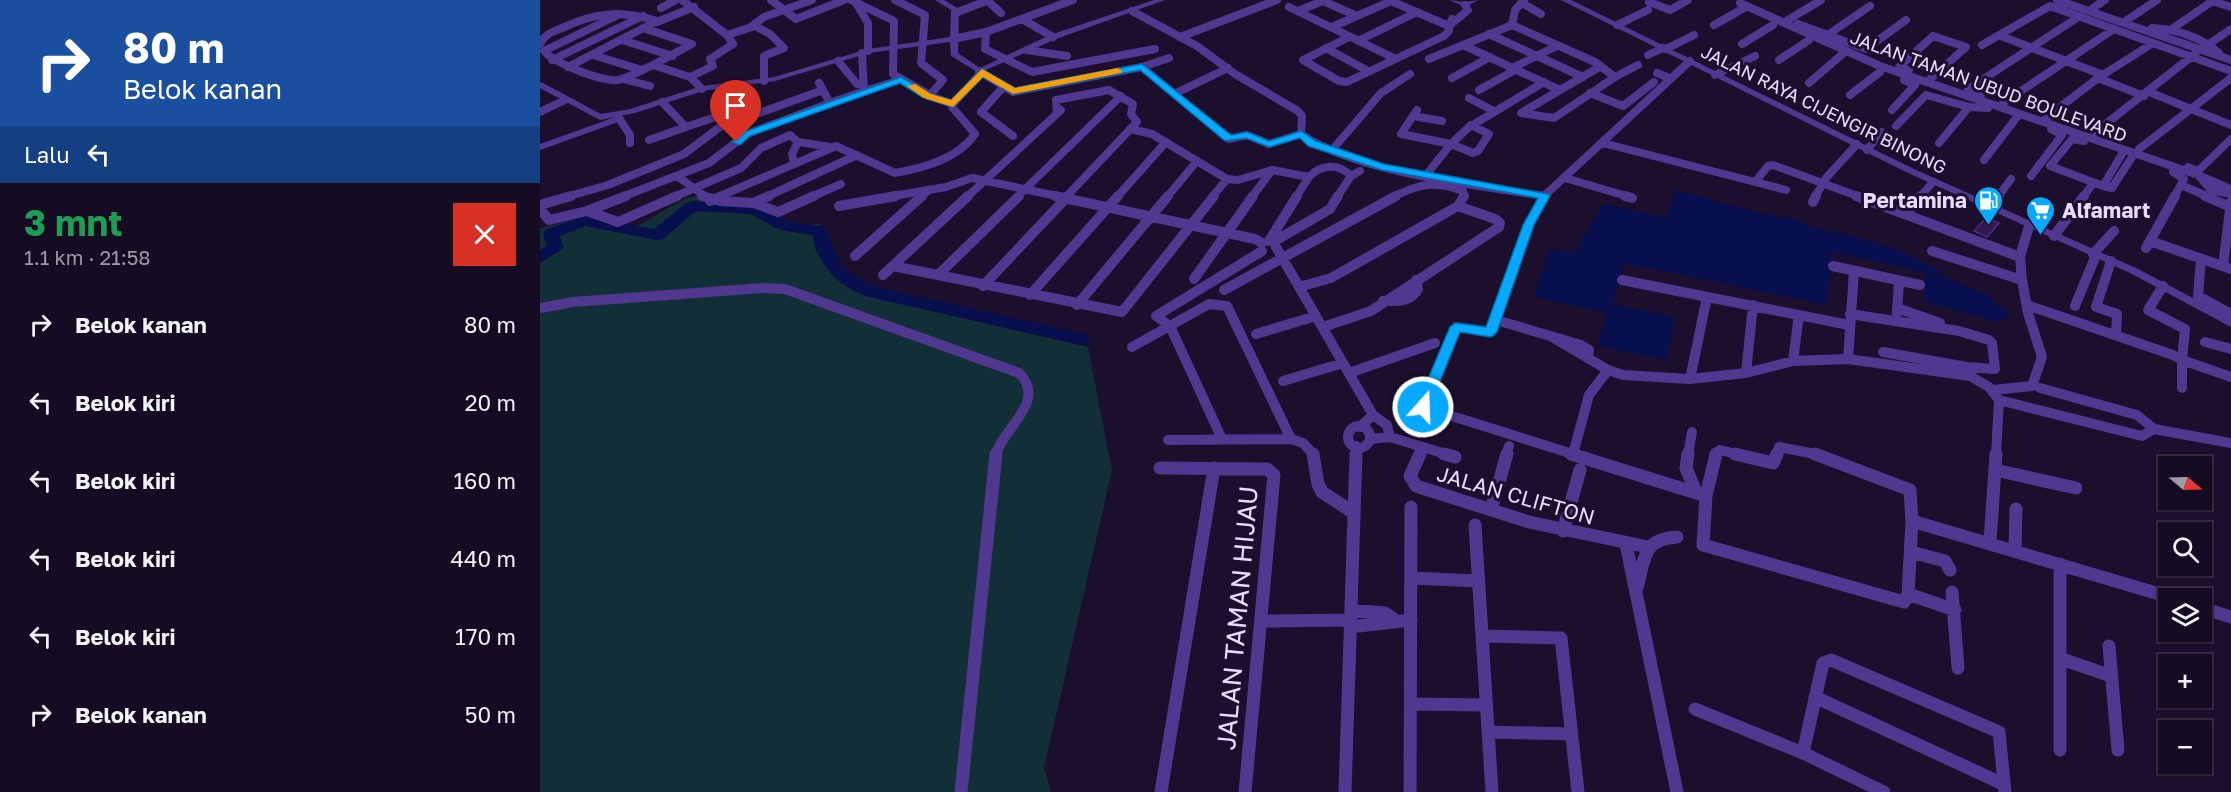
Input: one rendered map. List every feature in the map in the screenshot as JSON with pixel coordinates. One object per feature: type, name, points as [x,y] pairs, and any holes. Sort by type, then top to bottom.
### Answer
[{"type":"street","points":[[661,8],[676,0]]},
{"type":"street","points":[[682,0],[694,7],[710,23],[727,35],[733,44],[710,59],[713,66],[690,77]]},
{"type":"street","points":[[771,0],[796,19],[844,0]]},
{"type":"street","points":[[727,35],[752,26],[764,17],[812,0]]},
{"type":"street","points":[[895,0],[925,15],[921,63],[944,80],[928,96]]},
{"type":"street","points":[[939,0],[955,9],[954,54],[1013,92],[1142,67],[1170,58]]},
{"type":"street","points":[[540,85],[600,117],[632,111],[702,90],[764,81],[865,52],[986,32],[1073,0]]},
{"type":"street","points":[[776,123],[798,142],[842,147],[895,173],[937,161],[960,150],[975,134],[952,107],[980,71],[1053,37],[1161,0]]},
{"type":"street","points":[[1180,37],[1277,0]]},
{"type":"street","points":[[1453,0],[1465,4],[1475,0]]},
{"type":"street","name":"JALAN RAYA CIJENGIR BINONG","points":[[1565,0],[1934,182],[2163,286],[2231,323]]},
{"type":"street","points":[[1651,0],[1649,2],[1670,10],[1688,0]]},
{"type":"street","points":[[1788,20],[1821,0]]},
{"type":"street","points":[[2057,0],[2181,44],[2231,58]]},
{"type":"street","points":[[2071,0],[2146,27],[2172,29],[2209,44],[2215,51],[2231,58]]},
{"type":"street","points":[[2092,8],[2105,0]]},
{"type":"street","points":[[2127,20],[2157,0]]},
{"type":"street","points":[[955,13],[987,1],[1001,13]]},
{"type":"street","points":[[1298,11],[1323,1],[1357,16]]},
{"type":"street","points":[[1332,27],[1392,1],[1449,26]]},
{"type":"street","points":[[1512,25],[1515,10],[1524,1],[1541,14]]},
{"type":"street","points":[[2172,29],[2213,1],[2231,7]]},
{"type":"street","points":[[853,2],[894,21],[893,74],[928,96],[953,104]]},
{"type":"street","points":[[853,2],[868,23],[863,88]]},
{"type":"street","points":[[1349,37],[1303,60],[1342,82],[1444,36],[1449,26],[1468,10],[1465,4]]},
{"type":"street","points":[[1714,25],[1740,4],[1773,25],[1844,52],[1880,72],[1916,85],[1892,110]]},
{"type":"street","name":"JALAN TAMAN UBUD BOULEVARD","points":[[1740,4],[1813,40]]},
{"type":"street","points":[[1779,60],[1813,40],[1829,34],[1870,6]]},
{"type":"street","points":[[1982,45],[2001,36],[2048,6],[2153,43],[2231,66]]},
{"type":"street","points":[[568,67],[657,22],[694,7]]},
{"type":"street","points":[[1289,7],[1394,58]]},
{"type":"street","points":[[1759,7],[1866,49],[1906,20]]},
{"type":"street","points":[[1617,25],[1648,10]]},
{"type":"street","points":[[1132,11],[1180,37],[1298,111],[1302,116],[1301,134]]},
{"type":"street","points":[[1358,41],[1417,12]]},
{"type":"street","points":[[540,44],[545,36],[592,13],[643,16],[657,22]]},
{"type":"street","points":[[621,13],[546,50],[552,60],[568,67],[617,80],[673,56],[692,44],[646,28]]},
{"type":"street","points":[[552,60],[643,16]]},
{"type":"street","points":[[2080,16],[1968,89],[2139,149],[2231,188]]},
{"type":"street","points":[[1022,20],[1053,37]]},
{"type":"street","points":[[1429,59],[1512,25],[1601,66],[1615,77]]},
{"type":"street","points":[[1742,44],[1773,25]]},
{"type":"street","points":[[752,26],[758,26],[784,47],[764,56],[764,81]]},
{"type":"street","points":[[2003,103],[2114,29]]},
{"type":"street","points":[[2209,44],[2231,29]]},
{"type":"street","points":[[986,32],[985,49],[1032,72],[1155,49]]},
{"type":"street","points":[[1489,34],[1582,77]]},
{"type":"street","points":[[1648,55],[1694,35]]},
{"type":"street","points":[[1933,36],[1966,47],[1929,80],[1899,67],[1933,36]]},
{"type":"street","points":[[2001,36],[2101,77],[2231,124]]},
{"type":"street","points":[[2181,44],[2190,37]]},
{"type":"street","points":[[622,40],[673,56]]},
{"type":"street","points":[[2046,118],[2101,77],[2153,43]]},
{"type":"street","points":[[2181,44],[2194,55],[2231,71]]},
{"type":"street","points":[[1463,45],[1560,90]]},
{"type":"street","points":[[1479,90],[1557,46]]},
{"type":"street","points":[[1326,48],[1368,71]]},
{"type":"street","points":[[1027,50],[1067,56]]},
{"type":"street","points":[[1809,83],[1844,52]]},
{"type":"street","name":"JALAN TAMAN UBUD BOULEVARD","points":[[1844,52],[1929,80],[1955,93],[2198,173]]},
{"type":"street","points":[[593,55],[642,70]]},
{"type":"street","points":[[2093,134],[2194,55]]},
{"type":"street","points":[[1715,75],[1755,56]]},
{"type":"street","points":[[1452,78],[1490,57]]},
{"type":"street","points":[[838,61],[863,88]]},
{"type":"street","points":[[1690,61],[1544,196],[1529,225],[1491,332],[1456,327],[1422,405],[1425,410],[1701,494]]},
{"type":"street","points":[[653,65],[690,77],[702,90]]},
{"type":"street","points":[[1601,66],[1521,113],[1552,119],[1615,77],[1638,65]]},
{"type":"street","points":[[1069,66],[1074,79]]},
{"type":"street","points":[[1142,67],[1229,139],[1247,135],[1269,144],[1301,134]]},
{"type":"street","points":[[1174,94],[1228,68]]},
{"type":"street","points":[[1850,95],[1880,72]]},
{"type":"street","points":[[1658,73],[1669,78]]},
{"type":"street","points":[[1332,150],[1380,93],[1410,75]]},
{"type":"street","points":[[2139,149],[2193,110],[2231,78]]},
{"type":"street","points":[[623,79],[650,86]]},
{"type":"street","points":[[830,103],[821,86],[732,122],[716,129],[684,154],[608,185],[540,207],[544,221],[587,211],[677,176],[709,163],[747,134],[830,103],[863,88],[901,80]]},
{"type":"street","points":[[1476,123],[1544,82]]},
{"type":"street","points":[[1590,93],[1623,106],[1654,82]]},
{"type":"street","points":[[740,85],[755,102]]},
{"type":"street","points":[[1004,86],[981,112],[1013,136]]},
{"type":"street","points":[[983,286],[1137,122],[1131,114],[1134,105],[1109,90],[1056,100],[1057,113]]},
{"type":"street","points":[[1949,100],[1955,93]]},
{"type":"street","points":[[1896,126],[1926,95],[1969,107],[1990,109],[2062,135],[2031,176]]},
{"type":"street","points":[[883,275],[1075,96]]},
{"type":"street","points":[[938,275],[1121,96]]},
{"type":"street","points":[[1469,98],[1494,111]]},
{"type":"street","points":[[540,112],[566,100]]},
{"type":"street","points":[[662,102],[686,127]]},
{"type":"street","points":[[1939,143],[1969,107]]},
{"type":"street","points":[[540,147],[620,118],[632,111]]},
{"type":"street","points":[[649,140],[733,111]]},
{"type":"street","points":[[1426,175],[1454,145],[1401,134],[1415,113],[1442,121]]},
{"type":"street","points":[[1984,160],[2017,117]]},
{"type":"street","points":[[620,118],[630,135],[630,142]]},
{"type":"street","points":[[732,122],[747,134]]},
{"type":"street","points":[[1131,129],[1152,134],[1227,179],[1238,180],[1272,170],[1309,177]]},
{"type":"street","points":[[1868,150],[1882,132]]},
{"type":"street","points":[[1301,134],[1312,143],[1382,166],[1544,196]]},
{"type":"street","points":[[587,211],[616,222],[741,168],[761,148],[790,135]]},
{"type":"street","points":[[2132,157],[2113,187],[2103,186],[2049,166],[2072,139],[2132,157],[2181,175],[2184,179],[2148,244],[2227,267],[2230,204],[2204,191],[2181,185]]},
{"type":"street","points":[[2198,173],[2231,139]]},
{"type":"street","points":[[794,163],[792,154],[798,142]]},
{"type":"street","points":[[1030,295],[1166,142]]},
{"type":"street","points":[[1603,142],[1786,190]]},
{"type":"street","points":[[1813,202],[1826,178],[1857,144]]},
{"type":"street","points":[[710,201],[830,147]]},
{"type":"street","points":[[2103,186],[2122,154]]},
{"type":"street","points":[[754,203],[857,155]]},
{"type":"street","points":[[1077,305],[1197,161]]},
{"type":"street","points":[[1755,182],[1770,165],[1825,183],[2020,257]]},
{"type":"street","points":[[1268,246],[1309,177],[1320,167],[1343,169],[1351,176]]},
{"type":"street","points":[[1194,279],[1272,170]]},
{"type":"street","points":[[1222,439],[1170,326],[1156,316],[1160,311],[1330,209],[1351,176],[1360,171]]},
{"type":"street","points":[[772,173],[788,186]]},
{"type":"street","points":[[2198,173],[2204,191]]},
{"type":"street","points":[[1250,175],[1265,181]]},
{"type":"street","points":[[677,176],[690,190],[710,201],[754,203],[778,212],[841,184]]},
{"type":"street","points":[[839,206],[929,190],[972,178],[1227,233],[1268,246],[1282,258],[1373,415],[1387,425],[1390,437],[1370,439],[1365,444],[1356,446],[1348,440],[1347,434],[1352,429],[1360,427],[1373,415]]},
{"type":"street","points":[[1565,178],[1632,198]]},
{"type":"street","points":[[894,266],[1077,305],[1122,312],[1227,179]]},
{"type":"street","points":[[1990,208],[2011,179]]},
{"type":"street","points":[[1906,213],[1934,182]]},
{"type":"street","points":[[1223,278],[1228,288],[1416,185],[1451,186],[1463,191],[1464,198],[1458,206],[1331,278],[1299,287]]},
{"type":"street","points":[[2054,236],[2092,185]]},
{"type":"street","points":[[855,256],[929,190]]},
{"type":"street","points":[[2216,196],[2231,195]]},
{"type":"street","points":[[1323,327],[1358,316],[1383,301],[1402,301],[1412,298],[1418,289],[1416,280],[1499,226],[1500,223],[1496,219],[1458,206]]},
{"type":"street","points":[[1994,392],[2032,386],[2042,357],[2022,280],[2020,257],[2029,226]]},
{"type":"street","points":[[2075,306],[2091,270],[2095,254],[2114,231]]},
{"type":"street","points":[[1932,251],[2022,280]]},
{"type":"street","points":[[2201,259],[2198,296],[2231,314]]},
{"type":"street","points":[[2111,261],[2096,307],[2118,316],[2116,334]]},
{"type":"street","points":[[1833,266],[1920,285]]},
{"type":"street","points":[[2091,270],[2107,277]]},
{"type":"street","points":[[1848,359],[1854,271]]},
{"type":"street","points":[[1622,280],[1799,315],[1896,321],[1959,331]]},
{"type":"street","points":[[1896,321],[1899,280]]},
{"type":"street","points":[[2163,286],[2148,310],[2185,329],[2182,388]]},
{"type":"street","points":[[540,308],[573,302],[763,288],[785,289],[981,358],[1019,373],[1027,381],[1030,390],[1026,404],[997,449],[993,467],[961,792]]},
{"type":"street","points":[[1690,379],[1707,297]]},
{"type":"street","points":[[1132,346],[1209,304],[1218,303],[1227,306],[1292,439]]},
{"type":"street","points":[[1746,373],[1754,305]]},
{"type":"street","points":[[2027,305],[2116,334],[2231,377]]},
{"type":"street","points":[[1897,308],[1992,343],[1995,369],[1995,470],[1990,542]]},
{"type":"street","points":[[1793,361],[1799,315]]},
{"type":"street","points":[[1256,334],[1316,316]]},
{"type":"street","points":[[1503,322],[1552,337],[1608,370],[1623,375],[1690,379],[1746,373],[1793,361],[1848,359],[1969,372],[1995,369]]},
{"type":"street","points":[[2205,342],[2231,349]]},
{"type":"street","points":[[1349,373],[1436,343]]},
{"type":"street","points":[[1882,352],[1969,372],[1994,392],[2142,436],[2154,429]]},
{"type":"street","points":[[1283,381],[1343,363]]},
{"type":"street","points":[[1573,454],[1589,395],[1608,370]]},
{"type":"street","points":[[2040,388],[2137,415],[2154,429],[2231,443]]},
{"type":"street","points":[[1360,427],[1370,433],[1370,439]]},
{"type":"street","points":[[1692,432],[1686,468],[1701,494]]},
{"type":"street","name":"JALAN CLIFTON","points":[[1390,437],[1455,457]]},
{"type":"street","points":[[1168,440],[1292,439],[1302,441],[1312,451],[1320,489],[1324,495],[1354,513]]},
{"type":"street","points":[[1345,792],[1356,446]]},
{"type":"street","points":[[1491,510],[1509,446]]},
{"type":"street","points":[[1779,447],[1803,449],[1822,454],[1873,476],[1894,481],[1910,490],[1912,521],[1908,594],[1905,602],[1703,545],[1701,494],[1715,454],[1720,450],[1773,463],[1779,447]]},
{"type":"street","name":"JALAN CLIFTON","points":[[1422,448],[1410,476],[1411,482],[1416,486],[1563,531],[1648,547]]},
{"type":"street","name":"JALAN TAMAN HIJAU","points":[[1160,468],[1267,469],[1274,475],[1245,792]]},
{"type":"street","name":"JALAN TAMAN HIJAU","points":[[1161,792],[1214,468]]},
{"type":"street","points":[[1563,531],[1580,470]]},
{"type":"street","points":[[1995,470],[2076,488]]},
{"type":"street","points":[[1410,792],[1411,507]]},
{"type":"street","points":[[2015,551],[2016,509]]},
{"type":"street","points":[[1912,521],[1990,542],[2158,593]]},
{"type":"street","points":[[1475,525],[1492,792]]},
{"type":"street","points":[[1637,589],[1648,547],[1659,538],[1677,537]]},
{"type":"street","points":[[1626,544],[1677,792]]},
{"type":"street","points":[[1911,552],[1945,561],[1950,570]]},
{"type":"street","points":[[2060,564],[2062,659],[2060,750]]},
{"type":"street","points":[[1411,578],[1478,581]]},
{"type":"street","points":[[1952,592],[1958,668]]},
{"type":"street","points":[[1908,594],[1955,610]]},
{"type":"street","points":[[2212,611],[2231,617]]},
{"type":"street","points":[[1262,621],[1351,619],[1379,625],[1395,620],[1411,620]]},
{"type":"street","points":[[1482,636],[1561,638],[1578,792]]},
{"type":"street","points":[[2109,646],[2111,676],[2114,681],[2118,750]]},
{"type":"street","points":[[2062,659],[2111,676]]},
{"type":"street","points":[[1803,753],[1823,663],[1831,660],[1999,732],[2004,788]]},
{"type":"street","points":[[1815,698],[2004,788]]},
{"type":"street","points":[[1411,704],[1486,705]]},
{"type":"street","points":[[1695,709],[1803,753],[1884,792]]},
{"type":"street","points":[[1488,732],[1571,734]]},
{"type":"shaded area","points":[[1675,190],[1759,213],[1793,219],[1813,227],[1895,249],[1932,266],[1944,277],[1985,294],[2011,316],[1995,321],[1923,301],[1926,273],[1833,252],[1827,305],[1624,263],[1612,304],[1675,317],[1667,360],[1598,346],[1607,313],[1534,297],[1549,249],[1574,252],[1603,204],[1666,217]]},
{"type":"shaded area","points":[[695,196],[716,205],[765,206],[784,220],[808,226],[820,223],[815,249],[833,275],[857,290],[894,302],[1088,347],[1112,470],[1044,768],[1051,792],[540,792],[540,228],[584,217],[630,230]]},
{"type":"building","name":"Pertamina","points":[[1986,218],[1999,223],[1987,237],[1974,231]]},
{"type":"waterway","points":[[540,258],[556,248],[551,234],[584,221],[657,235],[692,206],[753,209],[786,226],[819,231],[826,254],[835,270],[849,281],[871,292],[1081,339]]},
{"type":"slow traffic","points":[[912,86],[928,96],[953,104],[982,72],[1013,92],[1118,71]]},
{"type":"place","name":"Pertamina","points":[[1988,226]]},
{"type":"place","name":"Alfamart","points":[[2041,236]]},
{"type":"route","points":[[736,142],[747,134],[864,91],[901,80],[926,95],[953,104],[982,72],[1013,92],[1142,67],[1229,139],[1247,135],[1269,144],[1301,134],[1312,143],[1382,166],[1544,196],[1529,225],[1491,332],[1456,327],[1423,407]]}]
